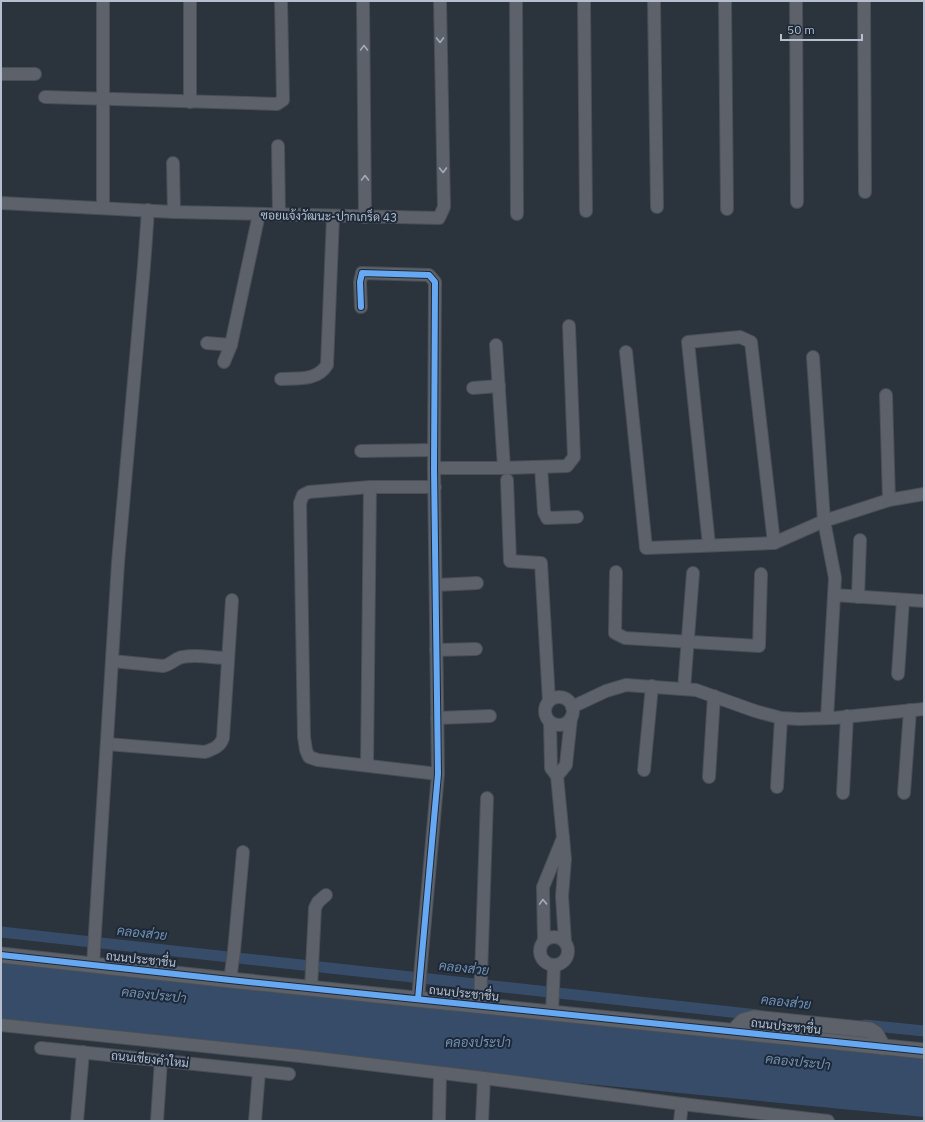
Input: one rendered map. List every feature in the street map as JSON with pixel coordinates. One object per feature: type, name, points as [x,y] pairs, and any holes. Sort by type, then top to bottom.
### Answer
[{"type":"street","points":[[103,1],[103,208]]},
{"type":"street","points":[[190,1],[190,102]]},
{"type":"street","points":[[45,97],[277,104],[283,100],[280,1]]},
{"type":"street","points":[[363,1],[365,217]]},
{"type":"street","name":"ซอยแจ้งวัฒนะ-ปากเกร็ด 43","points":[[1,203],[174,212],[439,218],[444,207],[440,1]]},
{"type":"street","points":[[516,1],[517,214]]},
{"type":"street","points":[[584,1],[586,211]]},
{"type":"street","points":[[654,1],[657,207]]},
{"type":"street","points":[[725,1],[727,209]]},
{"type":"street","points":[[796,1],[797,202]]},
{"type":"street","points":[[864,1],[865,192]]},
{"type":"street","points":[[1,74],[35,74]]},
{"type":"street","points":[[278,146],[278,215]]},
{"type":"street","points":[[173,163],[174,212]]},
{"type":"street","points":[[94,959],[123,494],[148,210]]},
{"type":"street","points":[[224,362],[231,345],[259,214]]},
{"type":"street","points":[[281,379],[309,378],[322,372],[327,365],[333,216]]},
{"type":"street","points":[[361,307],[360,282],[362,273],[429,275],[434,282],[434,468],[438,774],[418,994]]},
{"type":"street","points":[[434,468],[506,474],[541,467],[567,466],[574,457],[569,326]]},
{"type":"street","points":[[709,545],[688,342],[740,337],[751,342],[774,543]]},
{"type":"street","points":[[207,343],[231,345]]},
{"type":"street","points":[[496,345],[506,474],[510,561],[541,563],[549,701]]},
{"type":"street","points":[[626,352],[646,548],[774,543],[824,521],[889,500],[924,494]]},
{"type":"street","points":[[812,357],[824,521],[836,578],[827,718]]},
{"type":"street","points":[[473,388],[499,386]]},
{"type":"street","points":[[886,395],[889,500]]},
{"type":"street","points":[[360,450],[434,450]]},
{"type":"street","points":[[541,467],[544,512],[547,518],[577,517]]},
{"type":"street","points":[[435,487],[370,487],[309,492],[303,496],[300,503],[304,736],[306,750],[309,757],[318,760],[438,774]]},
{"type":"street","points":[[367,765],[370,487]]},
{"type":"street","points":[[858,597],[860,540]]},
{"type":"street","points":[[616,572],[615,633],[624,638],[759,646],[761,574]]},
{"type":"street","points":[[684,689],[693,573]]},
{"type":"street","points":[[436,585],[477,583]]},
{"type":"street","points":[[834,595],[924,601]]},
{"type":"street","points":[[107,744],[205,752],[214,749],[221,743],[223,738],[232,600]]},
{"type":"street","points":[[898,674],[903,600]]},
{"type":"street","points":[[436,650],[476,649]]},
{"type":"street","points":[[112,661],[163,666],[170,665],[178,658],[189,656],[228,658]]},
{"type":"street","points":[[550,723],[554,725],[564,725],[568,723],[572,712],[606,691],[626,685],[696,690],[755,711],[781,718],[827,718],[924,709]]},
{"type":"street","points":[[644,770],[652,686]]},
{"type":"street","points":[[709,777],[714,696]]},
{"type":"street","points":[[557,776],[566,765],[572,712],[567,699],[562,697],[553,698],[549,701],[546,705],[545,715],[550,723],[551,768],[557,776],[563,838],[565,859],[562,896],[565,942],[568,951],[567,956],[561,963],[554,965],[548,964],[542,958],[540,949],[544,941],[543,887],[563,838]]},
{"type":"street","points":[[904,794],[910,710]]},
{"type":"street","points":[[437,718],[490,716]]},
{"type":"street","points":[[843,793],[847,716]]},
{"type":"street","points":[[777,787],[781,718]]},
{"type":"street","points":[[480,1000],[487,798]]},
{"type":"street","points":[[231,974],[244,852]]},
{"type":"street","points":[[311,983],[315,908],[318,902],[326,895]]},
{"type":"street","points":[[544,941],[548,938],[557,937],[565,942]]},
{"type":"street","name":"ถนนประชาชื่น","points":[[1,955],[94,959],[311,983],[553,1007],[733,1032],[924,1052]]},
{"type":"street","points":[[553,1007],[554,965]]},
{"type":"street","points":[[1,1025],[300,1056],[682,1104],[764,1117],[828,1121]]},
{"type":"street","name":"ถนนเชียงคำใหม่","points":[[41,1048],[289,1074]]},
{"type":"street","points":[[77,1121],[83,1052]]},
{"type":"street","points":[[157,1121],[161,1060]]},
{"type":"street","points":[[255,1121],[259,1070]]},
{"type":"street","points":[[439,1121],[440,1073]]},
{"type":"street","points":[[482,1121],[484,1078]]},
{"type":"street","points":[[680,1121],[682,1104]]},
{"type":"water","name":"คลองประปา","points":[[1,962],[924,1059],[924,1117],[485,1074],[1,1020]]},
{"type":"waterway","name":"คลองส่วย","points":[[1,932],[758,1015]]},
{"type":"waterway","name":"คลองส่วย","points":[[865,1025],[924,1031]]},
{"type":"cycle path","points":[[361,307],[360,282],[362,273],[429,275],[435,282],[434,468],[438,774],[418,999]]},
{"type":"cycle path","points":[[1,955],[924,1051]]}]
